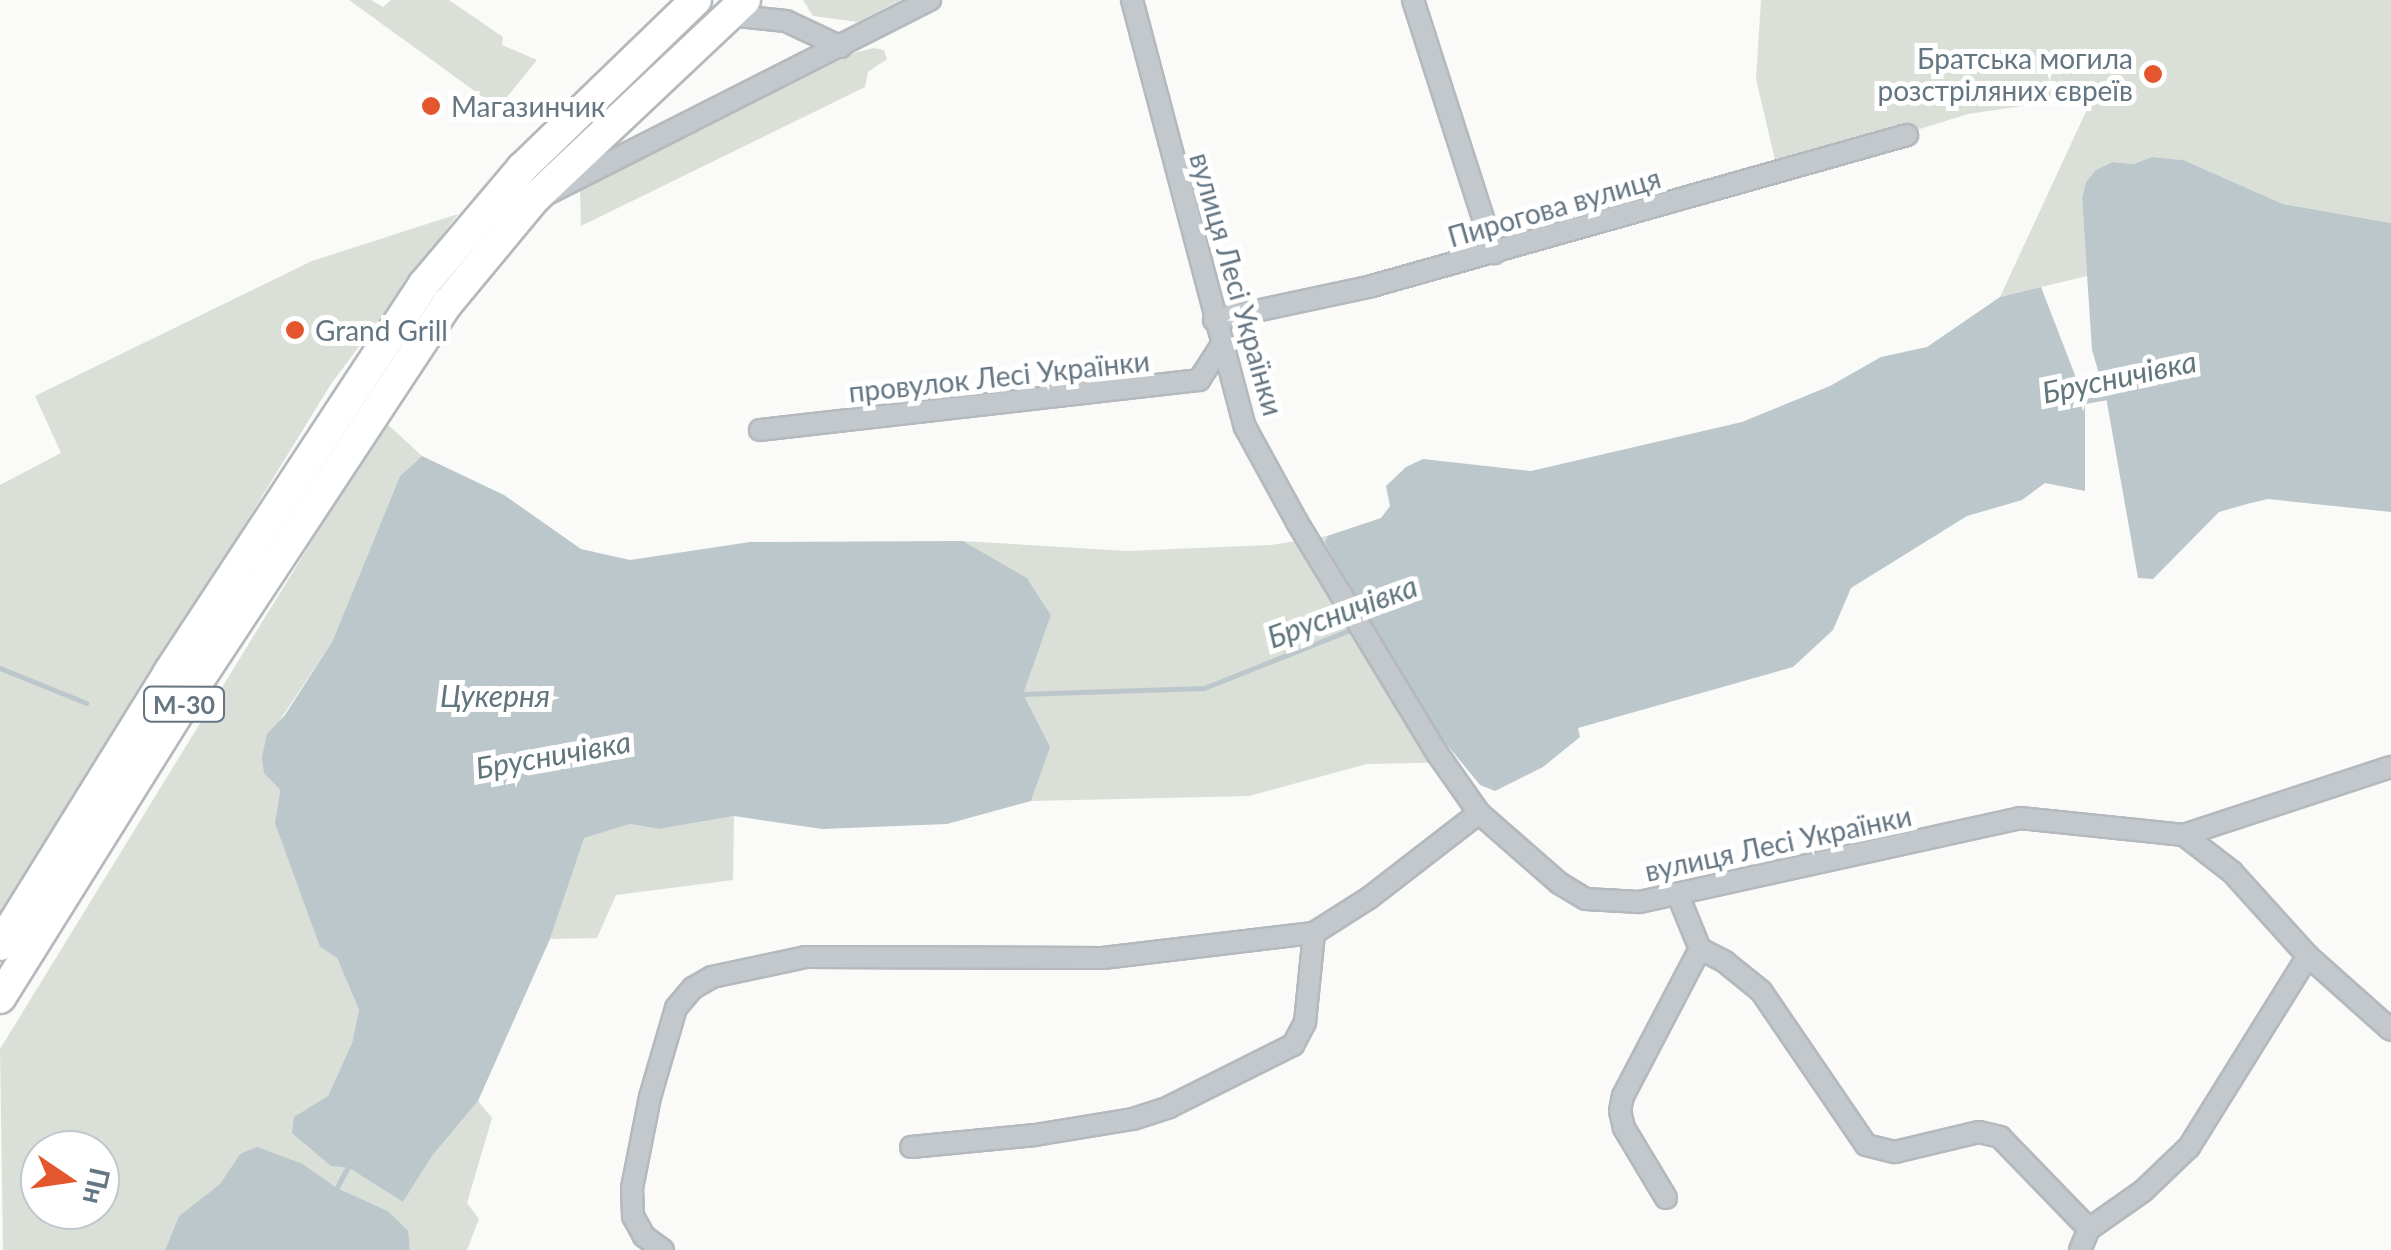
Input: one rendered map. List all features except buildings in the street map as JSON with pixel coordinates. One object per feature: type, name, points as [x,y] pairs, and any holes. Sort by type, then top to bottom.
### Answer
[{"type":"highway","name":"М-30","points":[[0,945],[347,395],[478,215],[696,0]]},
{"type":"highway","name":"М-30","points":[[0,998],[372,413],[448,303],[534,200],[730,5]]},
{"type":"street","points":[[534,200],[572,185],[930,0]]},
{"type":"street","name":"вулиця Лесі Українки","points":[[1132,0],[1245,426],[1297,522],[1437,753],[1479,813],[1559,883],[1586,898],[1639,902],[2020,818],[2184,835]]},
{"type":"street","points":[[1413,0],[1494,252]]},
{"type":"street","points":[[730,5],[786,22],[841,47]]},
{"type":"street","name":"Пирогова вулиця","points":[[1214,320],[1372,286],[1907,135]]},
{"type":"street","name":"провулок Лесі Українки","points":[[760,430],[1199,380],[1223,343]]},
{"type":"street","points":[[2184,835],[2391,766]]},
{"type":"street","points":[[663,1250],[644,1236],[633,1216],[632,1188],[650,1097],[676,1008],[693,988],[712,977],[806,957],[1103,958],[1314,933],[1369,898],[1479,813]]},
{"type":"street","points":[[2184,835],[2232,872],[2308,956],[2391,1030]]},
{"type":"street","points":[[1678,896],[1700,949],[1725,962],[1761,991],[1866,1145],[1895,1152],[1979,1132],[2000,1138],[2089,1229]]},
{"type":"street","points":[[911,1147],[1034,1136],[1133,1119],[1169,1107],[1293,1045],[1306,1022],[1314,933]]},
{"type":"street","points":[[1666,1198],[1624,1128],[1620,1111],[1623,1096],[1700,949]]},
{"type":"street","points":[[2080,1250],[2089,1229],[2143,1190],[2189,1147],[2308,956]]},
{"type":"shaded area","points":[[349,0],[371,0],[383,7],[391,0],[449,0],[503,37],[502,45],[537,60],[498,108]]},
{"type":"shaded area","points":[[803,0],[900,0],[858,22],[813,16]]},
{"type":"shaded area","points":[[1761,0],[2391,0],[2391,223],[2283,204],[2182,160],[2152,157],[2133,164],[2113,162],[2086,182],[2082,198],[2087,276],[2000,297],[2089,105],[2036,104],[1968,114],[1778,173],[1756,79]]},
{"type":"shaded area","points":[[874,48],[884,50],[887,59],[868,72],[865,87],[581,226],[580,188],[850,54]]},
{"type":"shaded area","points":[[458,214],[331,384],[0,923],[0,485],[61,453],[35,396],[312,261]]},
{"type":"shaded area","points":[[385,422],[422,456],[400,476],[332,642],[280,720],[267,776],[280,790],[276,815],[320,947],[337,958],[359,1010],[352,1043],[328,1096],[331,1166],[349,1168],[403,1202],[432,1156],[478,1101],[492,1118],[467,1203],[479,1219],[467,1250],[410,1250],[407,1231],[388,1211],[337,1188],[303,1164],[240,1154],[220,1184],[179,1216],[165,1250],[3,1250],[0,1049]]},
{"type":"shaded area","points":[[1327,536],[1325,544],[1430,724],[1459,762],[1367,764],[1249,796],[1031,801],[1049,747],[1022,694],[1051,615],[1027,578],[963,541],[1127,551],[1271,545]]},
{"type":"shaded area","points":[[734,816],[733,880],[616,895],[597,938],[550,939],[583,838],[630,824],[659,829]]},
{"type":"water","points":[[2152,157],[2183,160],[2283,204],[2391,223],[2391,512],[2268,499],[2247,504],[2219,512],[2153,579],[2138,578],[2106,397],[2092,350],[2082,198],[2086,182],[2096,170],[2113,162],[2133,164]]},
{"type":"water","points":[[2041,287],[2085,401],[2085,491],[2045,483],[2022,500],[1967,516],[1851,588],[1833,630],[1793,667],[1578,728],[1580,737],[1543,767],[1495,791],[1480,785],[1430,724],[1325,543],[1327,536],[1381,518],[1390,506],[1386,486],[1406,467],[1423,459],[1531,471],[1742,422],[1830,386],[1881,357],[1927,347],[2000,297]]},
{"type":"water","name":"Цукерня","points":[[422,456],[504,495],[581,549],[630,560],[750,542],[963,541],[1027,578],[1051,615],[1023,694],[1050,747],[1031,801],[947,824],[822,829],[734,816],[659,829],[630,824],[584,838],[550,939],[478,1101],[432,1156],[403,1202],[349,1168],[331,1166],[292,1133],[294,1117],[328,1096],[352,1043],[359,1010],[337,958],[320,947],[275,823],[280,790],[264,773],[262,757],[267,734],[285,715],[332,642],[400,476]]},
{"type":"water","points":[[257,1147],[303,1164],[337,1188],[388,1211],[408,1231],[410,1250],[165,1250],[179,1216],[220,1184],[240,1154]]},
{"type":"waterway","name":"Брусничівка","points":[[2079,402],[2112,396]]},
{"type":"waterway","name":"Брусничівка","points":[[1020,694],[1204,688],[1357,627]]},
{"type":"waterway","name":"Брусничівка","points":[[0,668],[86,703]]},
{"type":"waterway","points":[[335,1191],[351,1161]]},
{"type":"place","name":"Братська могила розстріляних євреїв","points":[[2153,74]]},
{"type":"place","name":"Магазинчик","points":[[431,106]]},
{"type":"place","name":"Grand Grill","points":[[295,330]]}]
